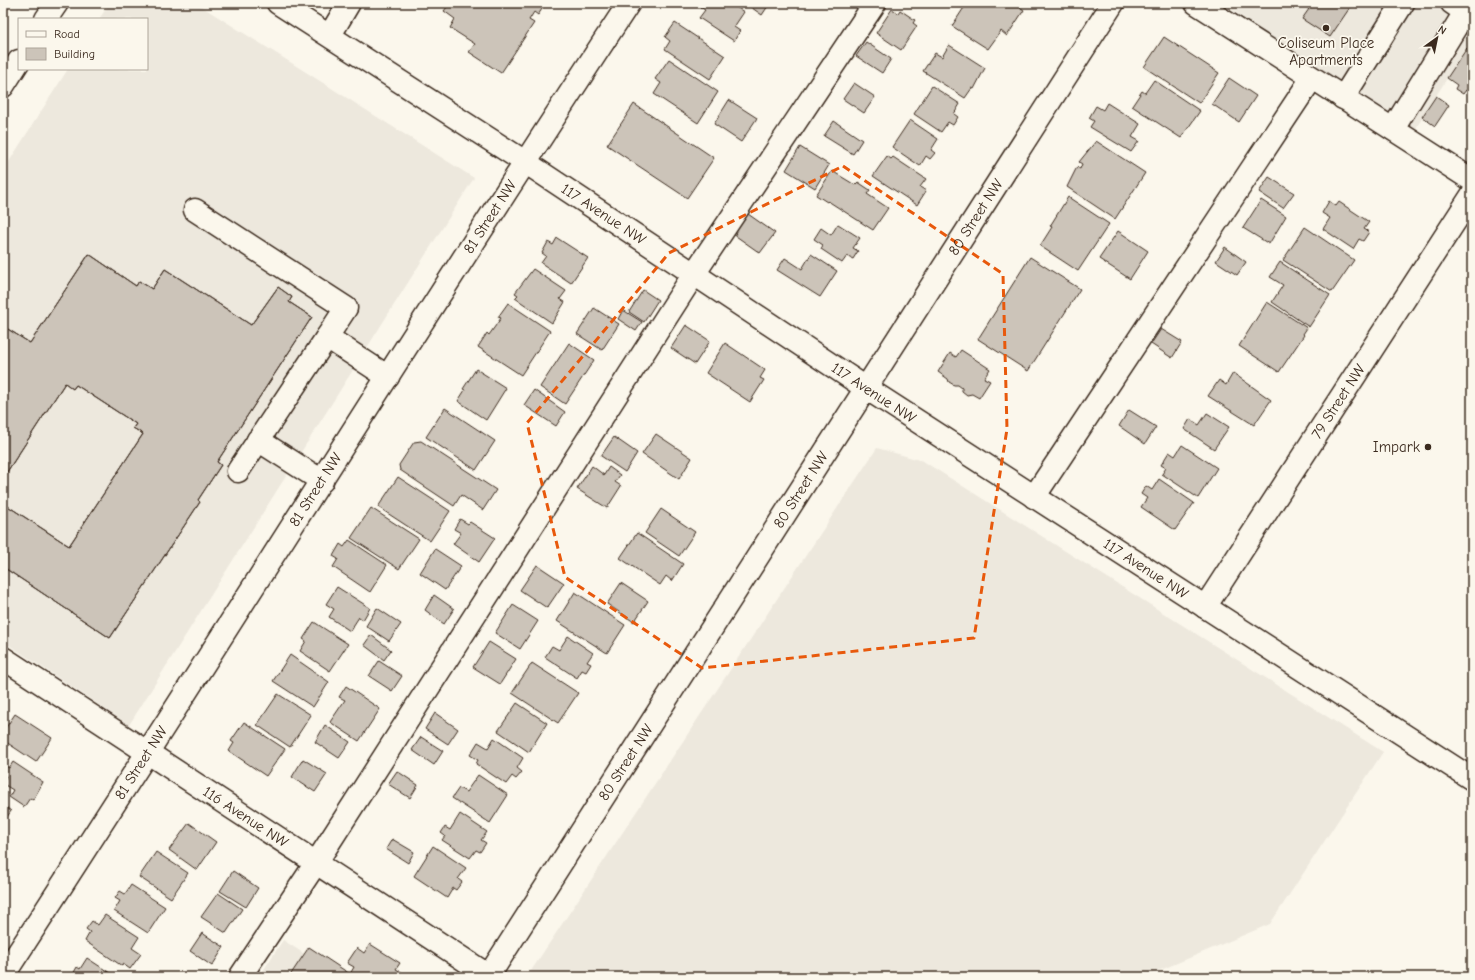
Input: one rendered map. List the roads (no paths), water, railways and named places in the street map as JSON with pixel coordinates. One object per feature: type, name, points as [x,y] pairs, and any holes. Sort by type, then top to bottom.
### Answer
[{"type":"street","points":[[47,18],[57,3]]},
{"type":"street","name":"117 Avenue NW","points":[[278,3],[330,35],[525,162],[866,388],[1472,779]]},
{"type":"street","points":[[330,35],[349,3]]},
{"type":"street","name":"81 Street NW","points":[[3,976],[149,753],[525,162],[629,3]]},
{"type":"street","points":[[240,977],[316,863],[694,274],[875,3]]},
{"type":"street","name":"80 Street NW","points":[[488,977],[1113,3]]},
{"type":"street","points":[[1196,3],[1472,180]]},
{"type":"street","points":[[1343,98],[1403,3]]},
{"type":"street","points":[[1393,129],[1465,12],[1452,3]]},
{"type":"street","points":[[3,86],[18,63]]},
{"type":"street","points":[[1034,496],[1312,78]]},
{"type":"street","name":"79 Street NW","points":[[1206,607],[1472,196]]},
{"type":"street","points":[[195,210],[346,308],[238,471]]},
{"type":"street","points":[[327,337],[388,377]]},
{"type":"street","points":[[258,440],[322,481]]},
{"type":"street","name":"116 Avenue NW","points":[[3,658],[488,977]]},
{"type":"place","name":"Coliseum Place Apartments","points":[[1326,28]]},
{"type":"place","name":"Impark","points":[[1428,447]]}]
